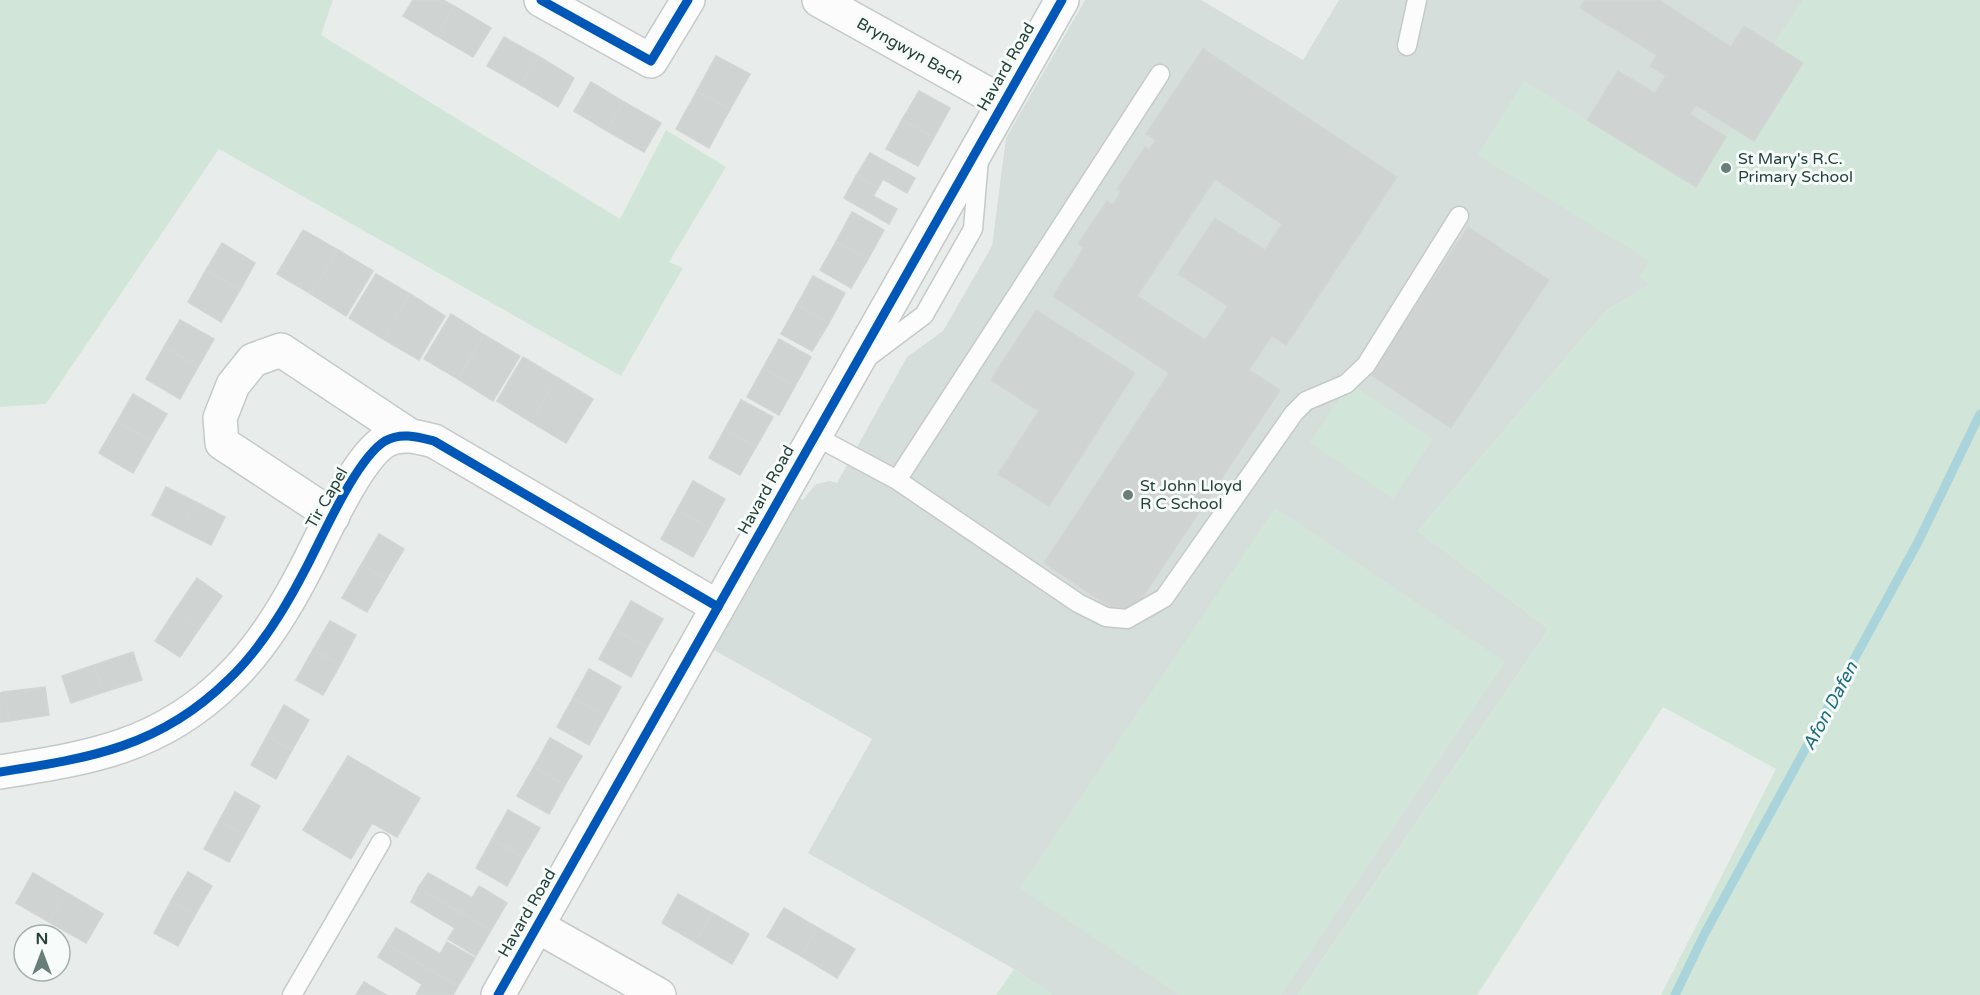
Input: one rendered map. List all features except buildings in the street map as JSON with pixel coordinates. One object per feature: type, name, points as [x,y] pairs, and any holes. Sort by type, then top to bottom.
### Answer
[{"type":"street","points":[[541,0],[651,61],[688,0]]},
{"type":"street","name":"Bryngwyn Bach","points":[[819,0],[1002,102]]},
{"type":"street","name":"Havard Road","points":[[498,995],[813,435],[1062,0]]},
{"type":"street","points":[[333,516],[222,443],[220,418],[233,386],[253,360],[281,350],[409,435],[434,441],[718,607]]},
{"type":"street","name":"Tir Capel","points":[[0,772],[56,764],[129,746],[175,723],[229,680],[266,634],[305,570],[333,516],[368,457],[386,440],[409,435]]},
{"type":"street","points":[[537,926],[659,995]]},
{"type":"lane","points":[[1407,46],[1417,0]]},
{"type":"lane","points":[[897,480],[1160,74]]},
{"type":"lane","points":[[813,435],[897,480],[1078,603],[1106,617],[1127,619],[1164,598],[1294,413],[1306,401],[1346,384],[1366,365],[1459,216]]},
{"type":"lane","points":[[292,995],[381,842]]},
{"type":"shaded area","name":"St John Lloyd R C School","points":[[1085,0],[1201,0],[1303,60],[1339,0],[1980,0],[1651,284],[1607,310],[1418,531],[1549,629],[1298,995],[1052,995],[1014,969],[808,853],[872,739],[714,650],[800,498],[803,500],[816,484],[830,481],[837,483],[907,357],[943,331],[992,246],[1006,138]]},
{"type":"green space","points":[[0,0],[333,0],[321,35],[620,219],[666,130],[726,167],[669,262],[683,268],[621,376],[219,149],[46,404],[0,407]]},
{"type":"green space","points":[[1803,0],[1980,0],[1980,995],[1661,995],[1776,769],[1663,707],[1477,995],[1298,995],[1549,629],[1418,531],[1607,310],[1651,284],[1639,277],[1650,261],[1478,155],[1524,81],[1696,187],[1732,127],[1755,140],[1803,63],[1773,45]]},
{"type":"green space","points":[[1350,383],[1433,439],[1393,499],[1310,442]]},
{"type":"green space","points":[[1275,508],[1505,662],[1281,995],[1180,995],[1020,888]]},
{"type":"green space","points":[[1014,969],[1052,995],[996,995]]},
{"type":"waterway","name":"Afon Dafen","points":[[1675,995],[1705,933],[1918,542],[1980,414]]},
{"type":"cycle path","points":[[541,0],[651,61],[688,0]]},
{"type":"cycle path","points":[[498,995],[1062,0]]},
{"type":"cycle path","points":[[0,772],[64,761],[122,746],[150,735],[202,703],[240,668],[272,627],[290,598],[352,481],[374,450],[391,438],[410,436],[434,441],[718,607]]},
{"type":"place","name":"St Mary's R.C. Primary School","points":[[1726,168]]},
{"type":"place","name":"St John Lloyd R C School","points":[[1128,495]]}]
